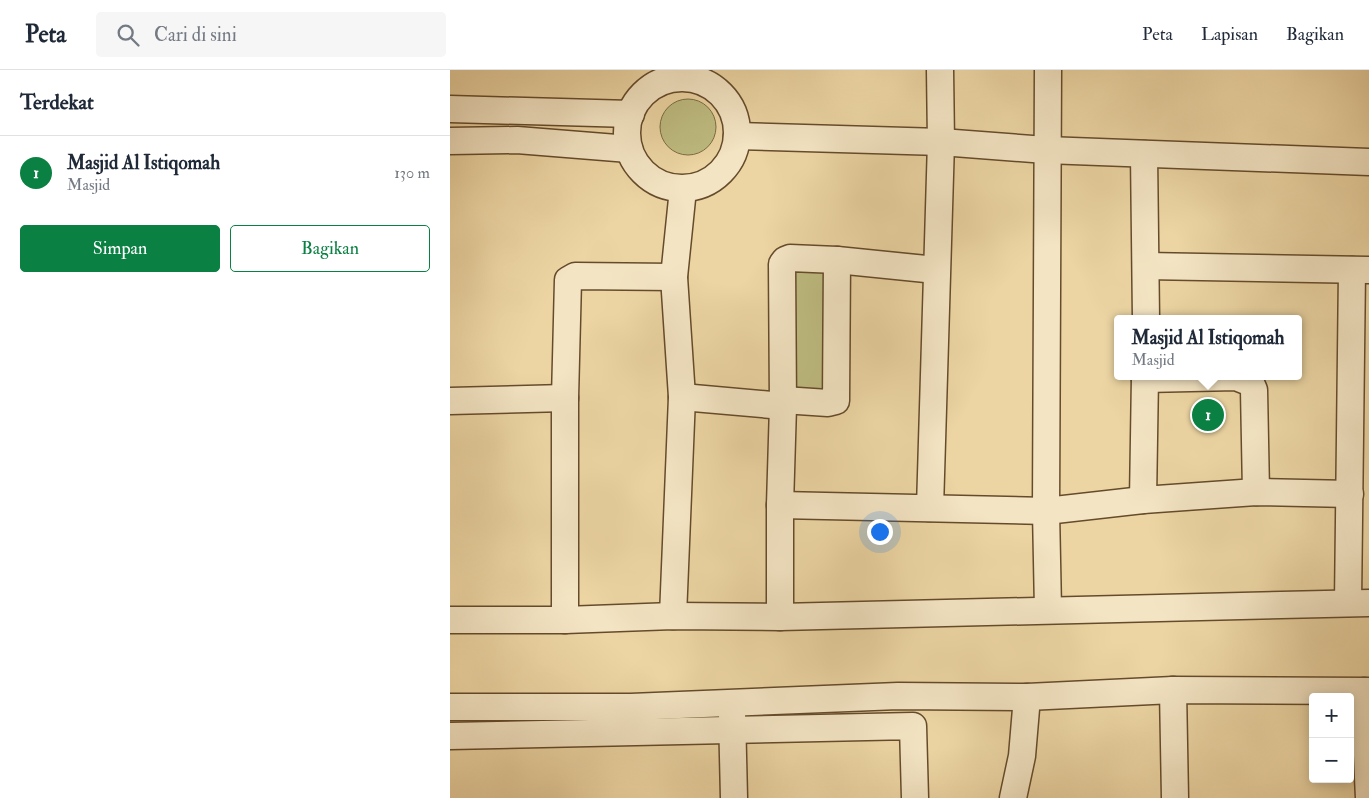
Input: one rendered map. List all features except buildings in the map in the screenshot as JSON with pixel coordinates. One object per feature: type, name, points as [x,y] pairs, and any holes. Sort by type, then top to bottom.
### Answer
[{"type":"street","points":[[930,508],[941,142],[940,70]]},
{"type":"street","points":[[1048,70],[1046,150],[1046,511],[1048,610]]},
{"type":"street","points":[[668,75],[702,82],[716,90],[728,103],[736,119],[737,136],[732,157],[720,174],[703,185],[683,189],[665,186],[649,178],[637,165],[629,149],[627,131],[630,114],[639,99],[668,75]]},
{"type":"street","points":[[450,109],[630,114]]},
{"type":"street","points":[[737,136],[941,142],[1046,150],[1369,162]]},
{"type":"street","points":[[450,140],[517,140],[629,149]]},
{"type":"street","points":[[1144,154],[1146,315]]},
{"type":"street","points":[[673,616],[682,397],[674,277],[683,189]]},
{"type":"street","points":[[780,617],[780,505],[783,403],[782,264],[790,258],[837,260],[936,270]]},
{"type":"street","points":[[682,397],[783,403],[828,403],[836,401],[837,260]]},
{"type":"street","points":[[450,620],[566,620],[673,616],[780,617],[1359,603],[1350,494],[1360,270],[1146,266]]},
{"type":"street","points":[[566,620],[565,398],[567,284],[569,278],[575,276],[674,277]]},
{"type":"street","points":[[1143,500],[1145,380]]},
{"type":"street","points":[[1244,380],[1251,383],[1254,390],[1256,492]]},
{"type":"street","points":[[450,401],[565,398]]},
{"type":"street","points":[[780,505],[1046,511],[1143,500],[1256,492],[1350,494]]},
{"type":"street","points":[[1173,690],[1175,798]]},
{"type":"street","points":[[450,707],[631,707],[898,696],[1028,697],[1173,690],[1366,691],[1369,798]]},
{"type":"street","points":[[1013,798],[1022,756],[1028,697]]},
{"type":"street","points":[[732,703],[734,798]]},
{"type":"street","points":[[450,736],[913,726],[915,798]]},
{"type":"shaded area","points":[[688,99],[699,101],[708,107],[714,116],[716,127],[714,138],[708,147],[699,153],[688,155],[677,153],[668,147],[662,138],[660,127],[662,116],[668,107],[677,101]]},
{"type":"shaded area","points":[[837,261],[835,401],[784,399],[784,262]]},
{"type":"place","name":"Masjid Al Istiqomah","points":[[1208,415]]}]
